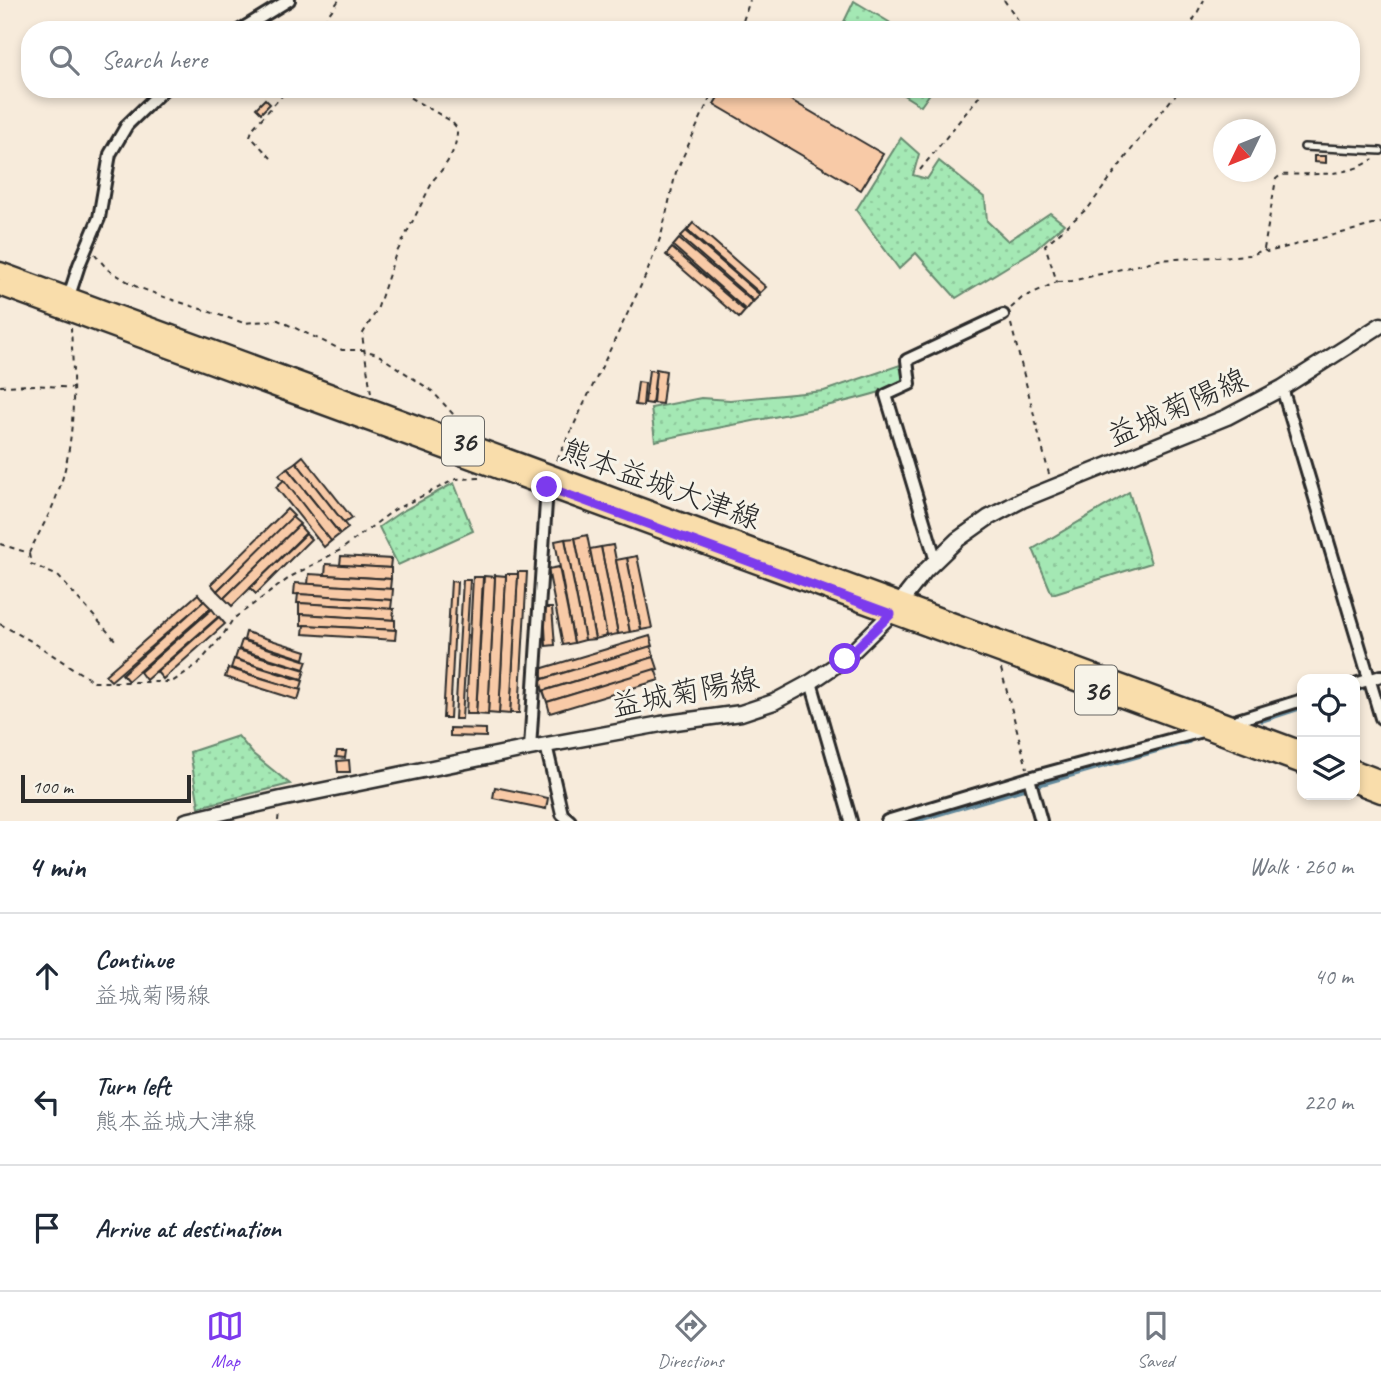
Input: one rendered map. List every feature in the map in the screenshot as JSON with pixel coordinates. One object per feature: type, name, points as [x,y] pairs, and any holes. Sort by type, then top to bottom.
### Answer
[{"type":"main road","name":"熊本益城大津線","points":[[0,271],[68,307],[896,608],[1297,748]]},
{"type":"main road","name":"熊本益城大津線","points":[[0,287],[371,407],[549,480]]},
{"type":"main road","name":"益城菊陽線","points":[[186,821],[530,748],[741,713],[774,702],[845,659],[896,608],[957,540],[988,518],[1022,500],[1227,417],[1282,388],[1381,325]]},
{"type":"main road","name":"熊本益城大津線","points":[[896,608],[997,654],[1297,763]]},
{"type":"main road","points":[[1360,771],[1381,779]]},
{"type":"main road","points":[[1360,786],[1381,794]]},
{"type":"street","points":[[255,21],[289,0]]},
{"type":"street","points":[[68,307],[99,218],[110,154],[127,125],[155,98]]},
{"type":"street","points":[[936,561],[886,395],[910,384],[907,360],[1003,315]]},
{"type":"street","points":[[1282,388],[1375,678],[1381,718]]},
{"type":"street","points":[[530,748],[549,480]]},
{"type":"street","points":[[811,682],[851,821]]},
{"type":"street","points":[[887,821],[1297,702]]},
{"type":"street","points":[[546,745],[562,814],[569,821]]},
{"type":"street","points":[[1029,778],[1041,821]]},
{"type":"lane","points":[[1304,147],[1381,151]]},
{"type":"path","points":[[323,21],[339,0]]},
{"type":"path","points":[[743,21],[750,0]]},
{"type":"path","points":[[1004,0],[1019,21]]},
{"type":"path","points":[[1193,21],[1204,0]]},
{"type":"path","points":[[271,158],[250,136],[253,128],[280,98]]},
{"type":"path","points":[[371,407],[371,387],[362,335],[377,310],[395,256],[433,179],[442,171],[458,141],[457,128],[451,121],[411,98]]},
{"type":"path","points":[[549,480],[646,275],[661,236],[676,172],[710,98]]},
{"type":"path","points":[[920,170],[978,98]]},
{"type":"path","points":[[1057,282],[1045,245],[1089,208],[1173,98]]},
{"type":"path","points":[[1264,249],[1276,179],[1280,175],[1345,171],[1363,167],[1381,151]]},
{"type":"path","points":[[1264,249],[1267,252],[1381,223]]},
{"type":"path","points":[[88,245],[107,269],[135,286],[244,323],[278,320],[342,350],[363,350],[377,354],[432,391],[468,431]]},
{"type":"path","points":[[1053,489],[1013,327],[1003,315],[1022,298],[1057,282],[1072,281],[1158,260],[1252,255],[1264,249]]},
{"type":"path","points":[[68,307],[75,388],[70,438],[58,494],[29,553],[31,564],[58,576],[117,642]]},
{"type":"path","points":[[0,386],[75,388]]},
{"type":"path","points":[[0,624],[94,682],[173,682],[198,664],[233,619],[292,576],[342,549],[394,510],[456,479],[485,478]]},
{"type":"path","points":[[0,544],[29,553]]},
{"type":"path","points":[[997,654],[1029,778]]},
{"type":"green space","points":[[854,1],[887,21],[844,21]]},
{"type":"green space","points":[[908,98],[927,98],[921,106]]},
{"type":"green space","points":[[901,138],[919,154],[913,175],[927,179],[939,161],[985,198],[987,221],[1008,241],[1050,213],[1064,224],[1036,249],[956,298],[916,253],[899,269],[856,210]]},
{"type":"green space","points":[[900,365],[904,384],[884,391],[805,411],[655,441],[651,408],[701,398],[730,400],[824,391]]},
{"type":"green space","points":[[454,483],[473,531],[398,565],[379,527]]},
{"type":"green space","points":[[1129,492],[1151,563],[1052,594],[1033,549]]},
{"type":"green space","points":[[238,736],[253,754],[290,784],[199,807],[190,752]]},
{"type":"building","points":[[718,98],[787,98],[883,154],[861,190],[714,104]]},
{"type":"building","points":[[265,99],[270,104],[261,113],[256,108]]},
{"type":"building","points":[[1314,156],[1326,156],[1326,163],[1314,162]]},
{"type":"building","points":[[693,223],[766,287],[760,293],[687,230]]},
{"type":"building","points":[[686,231],[760,295],[754,301],[680,237]]},
{"type":"building","points":[[679,239],[753,302],[746,310],[673,246]]},
{"type":"building","points":[[672,248],[745,311],[739,318],[666,255]]},
{"type":"building","points":[[656,369],[666,371],[662,404],[653,403]]},
{"type":"building","points":[[649,370],[656,371],[652,404],[645,403]]},
{"type":"building","points":[[638,382],[645,383],[643,406],[635,405]]},
{"type":"building","points":[[303,456],[352,518],[344,523],[296,462]]},
{"type":"building","points":[[296,462],[348,528],[340,534],[287,468]]},
{"type":"building","points":[[287,468],[340,534],[331,541],[279,475]]},
{"type":"building","points":[[284,480],[331,541],[324,547],[276,487]]},
{"type":"building","points":[[287,509],[294,516],[217,591],[211,584]]},
{"type":"building","points":[[292,517],[300,524],[224,598],[217,591]]},
{"type":"building","points":[[299,525],[306,533],[232,606],[224,598]]},
{"type":"building","points":[[306,534],[311,539],[256,594],[250,588]]},
{"type":"building","points":[[587,535],[607,636],[595,639],[575,538]]},
{"type":"building","points":[[575,538],[595,639],[585,640],[565,539]]},
{"type":"building","points":[[565,539],[585,640],[574,643],[555,541]]},
{"type":"building","points":[[613,545],[630,632],[618,634],[601,547]]},
{"type":"building","points":[[601,547],[618,634],[607,636],[590,549]]},
{"type":"building","points":[[341,556],[391,559],[390,568],[340,565]]},
{"type":"building","points":[[637,556],[652,628],[641,630],[627,558]]},
{"type":"building","points":[[627,558],[641,630],[630,632],[616,560]]},
{"type":"building","points":[[326,564],[391,568],[391,579],[325,575]]},
{"type":"building","points":[[559,567],[574,643],[563,645],[548,569]]},
{"type":"building","points":[[518,572],[527,572],[519,713],[510,713]]},
{"type":"building","points":[[309,574],[391,579],[390,589],[308,584]]},
{"type":"building","points":[[506,574],[518,574],[510,714],[499,713]]},
{"type":"building","points":[[495,575],[506,576],[499,714],[488,713]]},
{"type":"building","points":[[484,576],[495,577],[488,715],[476,714]]},
{"type":"building","points":[[473,577],[483,577],[476,714],[466,714]]},
{"type":"building","points":[[463,580],[470,580],[462,719],[455,719]]},
{"type":"building","points":[[451,581],[457,582],[450,718],[443,718]]},
{"type":"building","points":[[295,583],[393,589],[392,600],[294,594]]},
{"type":"building","points":[[198,594],[204,601],[111,681],[105,675]]},
{"type":"building","points":[[298,594],[392,600],[391,609],[297,603]]},
{"type":"building","points":[[204,601],[211,608],[128,681],[122,674]]},
{"type":"building","points":[[299,603],[394,609],[393,620],[299,614]]},
{"type":"building","points":[[544,608],[552,608],[555,645],[546,646]]},
{"type":"building","points":[[212,609],[218,617],[146,680],[140,672]]},
{"type":"building","points":[[301,614],[395,620],[395,630],[301,625]]},
{"type":"building","points":[[219,617],[225,624],[163,679],[157,672]]},
{"type":"building","points":[[304,625],[396,630],[395,640],[303,634]]},
{"type":"building","points":[[246,632],[306,651],[304,659],[244,640]]},
{"type":"building","points":[[650,636],[653,646],[543,679],[540,669]]},
{"type":"building","points":[[242,640],[307,661],[304,669],[239,649]]},
{"type":"building","points":[[651,646],[654,657],[543,691],[540,680]]},
{"type":"building","points":[[238,650],[305,670],[302,679],[235,659]]},
{"type":"building","points":[[654,657],[658,669],[547,702],[543,691]]},
{"type":"building","points":[[234,659],[303,681],[300,690],[231,668]]},
{"type":"building","points":[[228,668],[301,690],[298,700],[225,677]]},
{"type":"building","points":[[655,669],[659,680],[550,713],[547,702]]},
{"type":"building","points":[[450,728],[486,729],[486,737],[450,736]]},
{"type":"building","points":[[337,751],[346,751],[345,758],[336,757]]},
{"type":"building","points":[[349,760],[350,772],[338,772],[337,761]]},
{"type":"building","points":[[495,787],[548,798],[546,809],[493,798]]},
{"type":"waterway","points":[[1360,690],[1365,688]]},
{"type":"waterway","points":[[1262,721],[1297,710]]},
{"type":"waterway","points":[[1039,785],[1189,742]]},
{"type":"waterway","points":[[917,821],[1028,788]]},
{"type":"route","points":[[547,487],[891,614],[845,659]]}]
